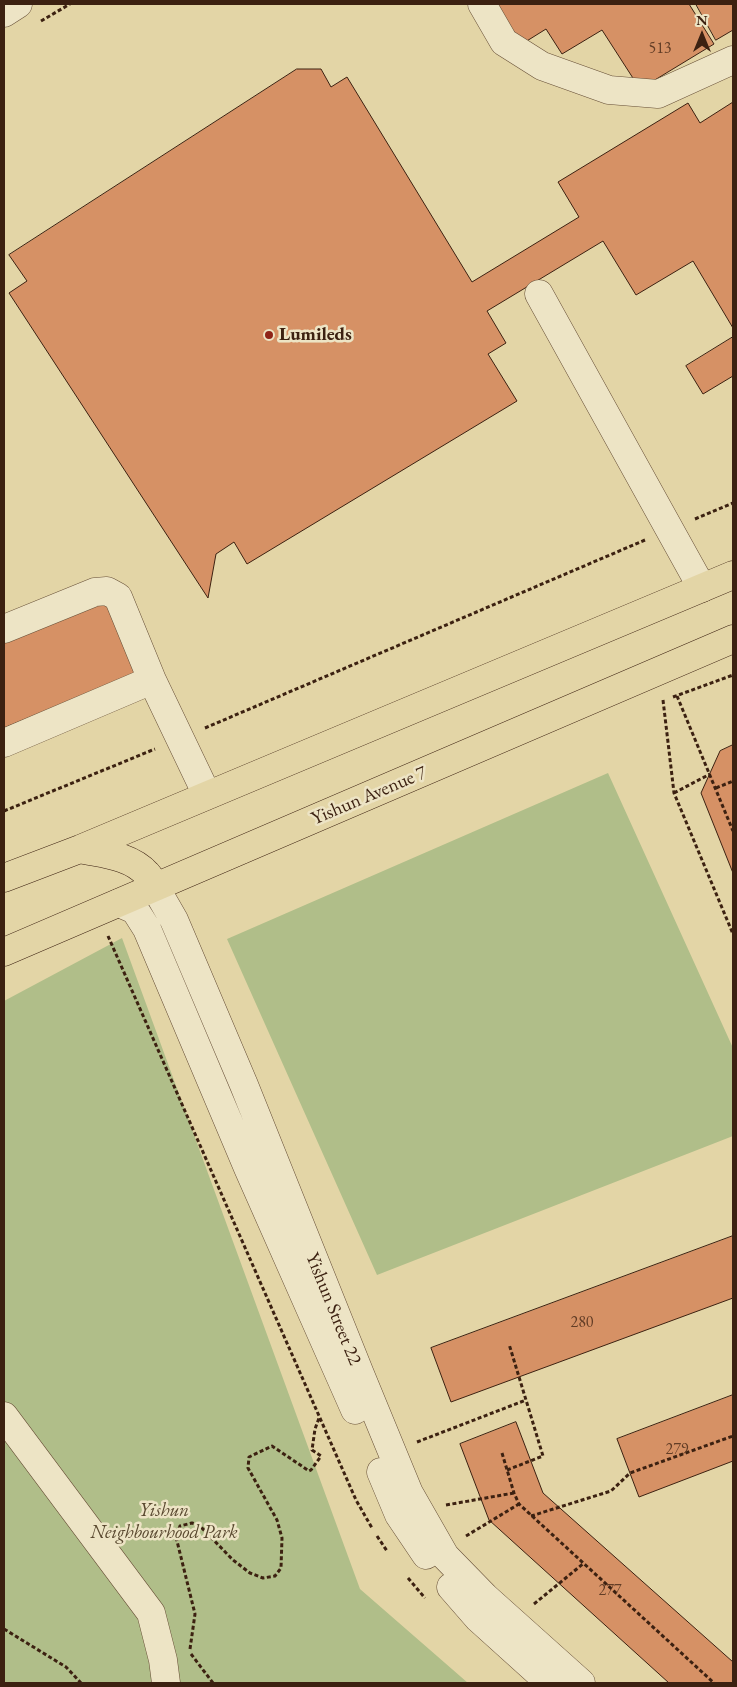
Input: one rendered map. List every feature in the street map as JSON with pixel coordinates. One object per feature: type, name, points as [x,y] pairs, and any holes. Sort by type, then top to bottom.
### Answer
[{"type":"main road","points":[[4,878],[80,849],[733,575]]},
{"type":"main road","name":"Yishun Avenue 7","points":[[4,952],[733,639]]},
{"type":"main road","points":[[80,849],[111,855],[132,862],[147,874],[155,888]]},
{"type":"street","points":[[4,13],[18,4]]},
{"type":"street","points":[[482,4],[504,42],[542,66],[609,90],[658,94],[733,60]]},
{"type":"street","points":[[539,294],[702,588]]},
{"type":"street","points":[[4,629],[95,592],[107,591],[118,597],[152,680],[207,795]]},
{"type":"street","points":[[4,743],[152,680]]},
{"type":"street","name":"Yishun Street 22","points":[[155,888],[174,920],[240,1076],[409,1493],[445,1556],[485,1598],[580,1683]]},
{"type":"street","name":"Yishun Street 22","points":[[119,903],[135,910],[147,929],[248,1168],[356,1412],[399,1515],[436,1570],[478,1618],[550,1683]]},
{"type":"street","points":[[4,1416],[151,1613],[163,1660],[166,1683]]},
{"type":"path","points":[[4,811],[733,503]]},
{"type":"path","points":[[677,696],[733,831]]},
{"type":"path","points":[[664,700],[674,793],[733,934]]},
{"type":"path","points":[[674,793],[710,774]]},
{"type":"path","points":[[716,788],[733,781]]},
{"type":"path","points":[[507,1470],[543,1456],[509,1344]]},
{"type":"path","points":[[412,1444],[526,1400]]},
{"type":"path","points":[[213,1683],[189,1652],[195,1614],[176,1537],[180,1526],[192,1522],[199,1525],[233,1560],[250,1573],[263,1578],[275,1576],[281,1568],[282,1538],[277,1520],[248,1468],[249,1457],[272,1446],[309,1471],[311,1470],[321,1456],[312,1450],[319,1417]]},
{"type":"path","points":[[531,1516],[611,1491],[630,1473],[733,1436]]},
{"type":"path","points":[[502,1453],[519,1504],[714,1683]]},
{"type":"path","points":[[444,1505],[514,1493]]},
{"type":"path","points":[[460,1539],[519,1504]]},
{"type":"path","points":[[527,1610],[584,1563]]},
{"type":"path","points":[[4,1629],[66,1667],[81,1683]]},
{"type":"green space","points":[[608,773],[733,1048],[733,1136],[377,1275],[227,939]]},
{"type":"green space","name":"Yishun Neighbourhood Park","points":[[122,938],[360,1589],[468,1683],[4,1683],[4,1001]]},
{"type":"building","points":[[497,4],[689,4],[714,44],[640,89],[602,30],[562,54],[546,29],[522,44]]},
{"type":"building","points":[[696,4],[733,4],[733,30],[716,40]]},
{"type":"building","name":"Lumileds","points":[[297,69],[321,69],[331,87],[347,77],[472,282],[579,217],[558,182],[688,103],[700,123],[733,102],[733,328],[693,261],[636,295],[603,241],[487,311],[506,343],[488,354],[517,401],[247,564],[234,542],[216,554],[208,598],[9,293],[27,281],[9,255]]},
{"type":"building","points":[[733,337],[733,376],[703,394],[686,366]]},
{"type":"building","points":[[104,596],[137,673],[4,728],[4,638]]},
{"type":"building","points":[[733,745],[733,873],[701,793],[720,751]]},
{"type":"building","points":[[733,1236],[733,1298],[451,1402],[431,1348]]},
{"type":"building","points":[[733,1395],[733,1461],[639,1497],[617,1439]]},
{"type":"building","points":[[516,1422],[543,1493],[733,1662],[733,1683],[669,1683],[489,1520],[460,1444]]},
{"type":"place","name":"Lumileds","points":[[269,335]]}]
